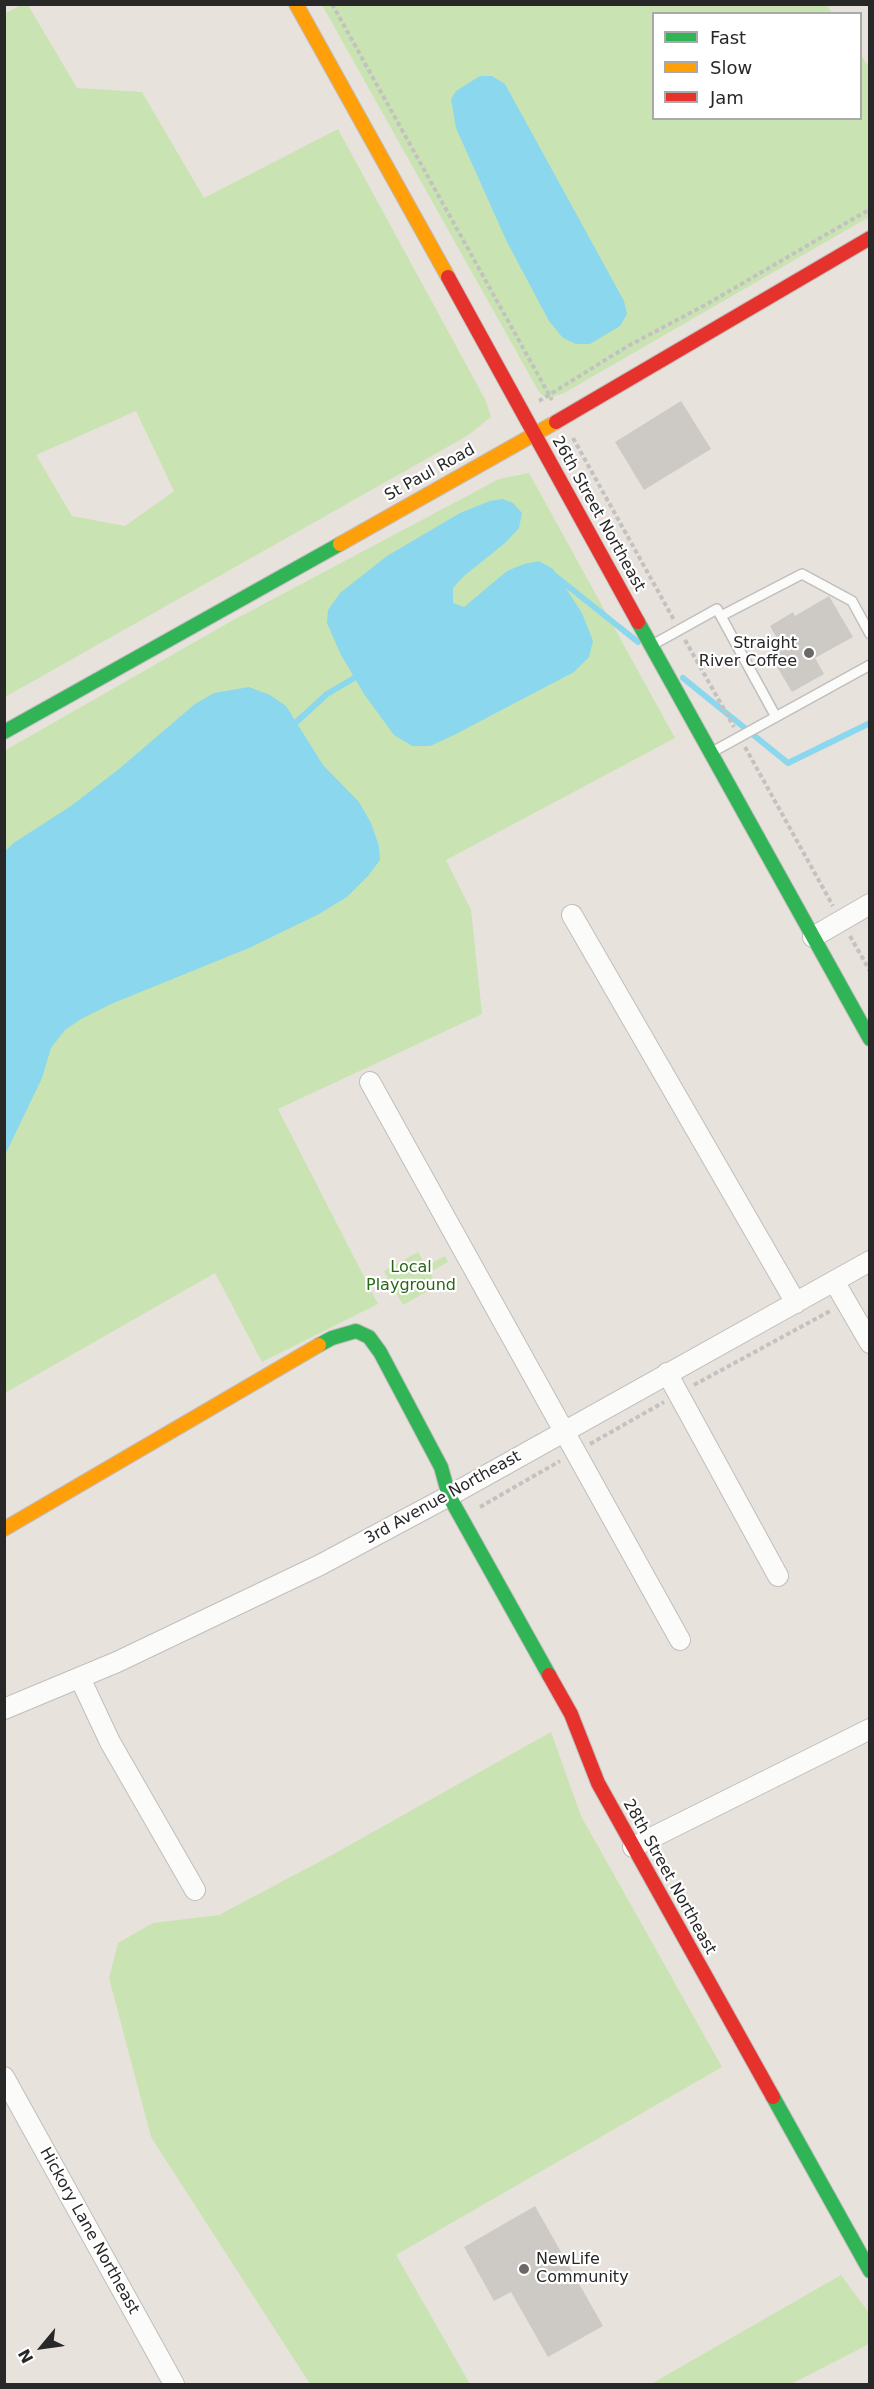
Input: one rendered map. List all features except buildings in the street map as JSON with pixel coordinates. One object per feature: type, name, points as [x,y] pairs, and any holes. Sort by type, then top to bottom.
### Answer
[{"type":"street","name":"26th Street Northeast","points":[[296,4],[870,1039]]},
{"type":"street","name":"St Paul Road","points":[[4,732],[534,434],[870,238]]},
{"type":"street","points":[[813,937],[870,904]]},
{"type":"street","points":[[572,915],[796,1303]]},
{"type":"street","points":[[370,1082],[680,1640]]},
{"type":"street","name":"3rd Avenue Northeast","points":[[4,1709],[185,1631],[320,1565],[449,1496],[870,1261]]},
{"type":"street","points":[[834,1281],[870,1342]]},
{"type":"street","name":"28th Street Northeast","points":[[4,1529],[332,1338],[356,1331],[369,1337],[380,1352],[441,1467],[449,1496],[571,1714],[598,1783],[870,2271]]},
{"type":"street","points":[[666,1373],[778,1576]]},
{"type":"street","points":[[80,1678],[110,1742],[195,1890]]},
{"type":"street","points":[[633,1846],[870,1729]]},
{"type":"street","name":"Hickory Lane Northeast","points":[[4,2077],[174,2385]]},
{"type":"lane","points":[[721,616],[802,574],[852,601],[870,634]]},
{"type":"lane","points":[[652,645],[717,609],[776,717]]},
{"type":"lane","points":[[711,753],[870,665]]},
{"type":"path","points":[[332,4],[870,970]]},
{"type":"path","points":[[549,395],[628,346],[707,304],[870,209]]},
{"type":"green space","points":[[23,4],[28,5],[77,88],[142,92],[204,198],[338,129],[486,401],[491,417],[467,436],[5,697],[4,14]],"holes":[[[136,411],[174,491],[125,526],[72,516],[36,455]]]},
{"type":"green space","points":[[322,5],[827,5],[831,12],[652,12],[652,120],[862,120],[862,56],[869,67],[869,217],[564,393],[547,399],[539,392]]},
{"type":"green space","points":[[529,473],[675,738],[446,860],[471,910],[482,1014],[278,1109],[378,1304],[262,1362],[215,1273],[5,1393],[4,751],[228,623],[499,479]]},
{"type":"green space","name":"Local Playground","points":[[418,1252],[426,1266],[445,1256],[448,1262],[430,1272],[437,1286],[403,1305],[384,1271]]},
{"type":"green space","points":[[551,1732],[581,1816],[722,2067],[396,2255],[470,2384],[310,2384],[151,2137],[109,1978],[118,1943],[153,1923],[219,1915],[332,1855]]},
{"type":"green space","points":[[841,2275],[869,2313],[869,2344],[791,2384],[651,2384]]},
{"type":"water","points":[[480,76],[492,76],[505,84],[624,301],[627,314],[620,326],[590,344],[576,344],[563,338],[549,321],[507,242],[456,128],[451,99],[456,91]]},
{"type":"water","points":[[503,499],[513,503],[522,513],[519,528],[453,588],[453,603],[464,607],[507,571],[539,561],[553,569],[582,613],[593,641],[589,657],[574,672],[454,735],[430,746],[412,746],[394,735],[364,694],[340,653],[327,623],[328,610],[340,593],[387,556],[460,513],[490,501]]},
{"type":"water","points":[[249,687],[270,695],[286,706],[323,765],[359,802],[371,823],[379,846],[380,860],[347,897],[319,914],[249,948],[111,1004],[65,1030],[51,1048],[42,1078],[5,1155],[5,851],[15,842],[71,806],[119,769],[195,704],[214,693]]},
{"type":"waterway","points":[[554,575],[638,642]]},
{"type":"waterway","points":[[291,727],[327,694],[361,674]]},
{"type":"waterway","points":[[683,678],[788,763],[870,723]]},
{"type":"traffic: fast","points":[[4,732],[340,544]]},
{"type":"traffic: fast","points":[[638,622],[870,1039]]},
{"type":"traffic: fast","points":[[319,1345],[332,1338],[356,1331],[369,1337],[380,1352],[441,1467],[449,1496],[549,1675]]},
{"type":"traffic: fast","points":[[773,2097],[870,2271]]},
{"type":"traffic: slow","points":[[296,4],[448,277]]},
{"type":"traffic: slow","points":[[340,544],[556,422]]},
{"type":"traffic: slow","points":[[4,1529],[319,1345]]},
{"type":"traffic: jam","points":[[556,422],[870,238]]},
{"type":"traffic: jam","points":[[448,277],[638,622]]},
{"type":"traffic: jam","points":[[549,1675],[571,1714],[598,1783],[773,2097]]},
{"type":"place","name":"Straight River Coffee","points":[[809,653]]},
{"type":"place","name":"NewLife Community","points":[[524,2269]]}]
